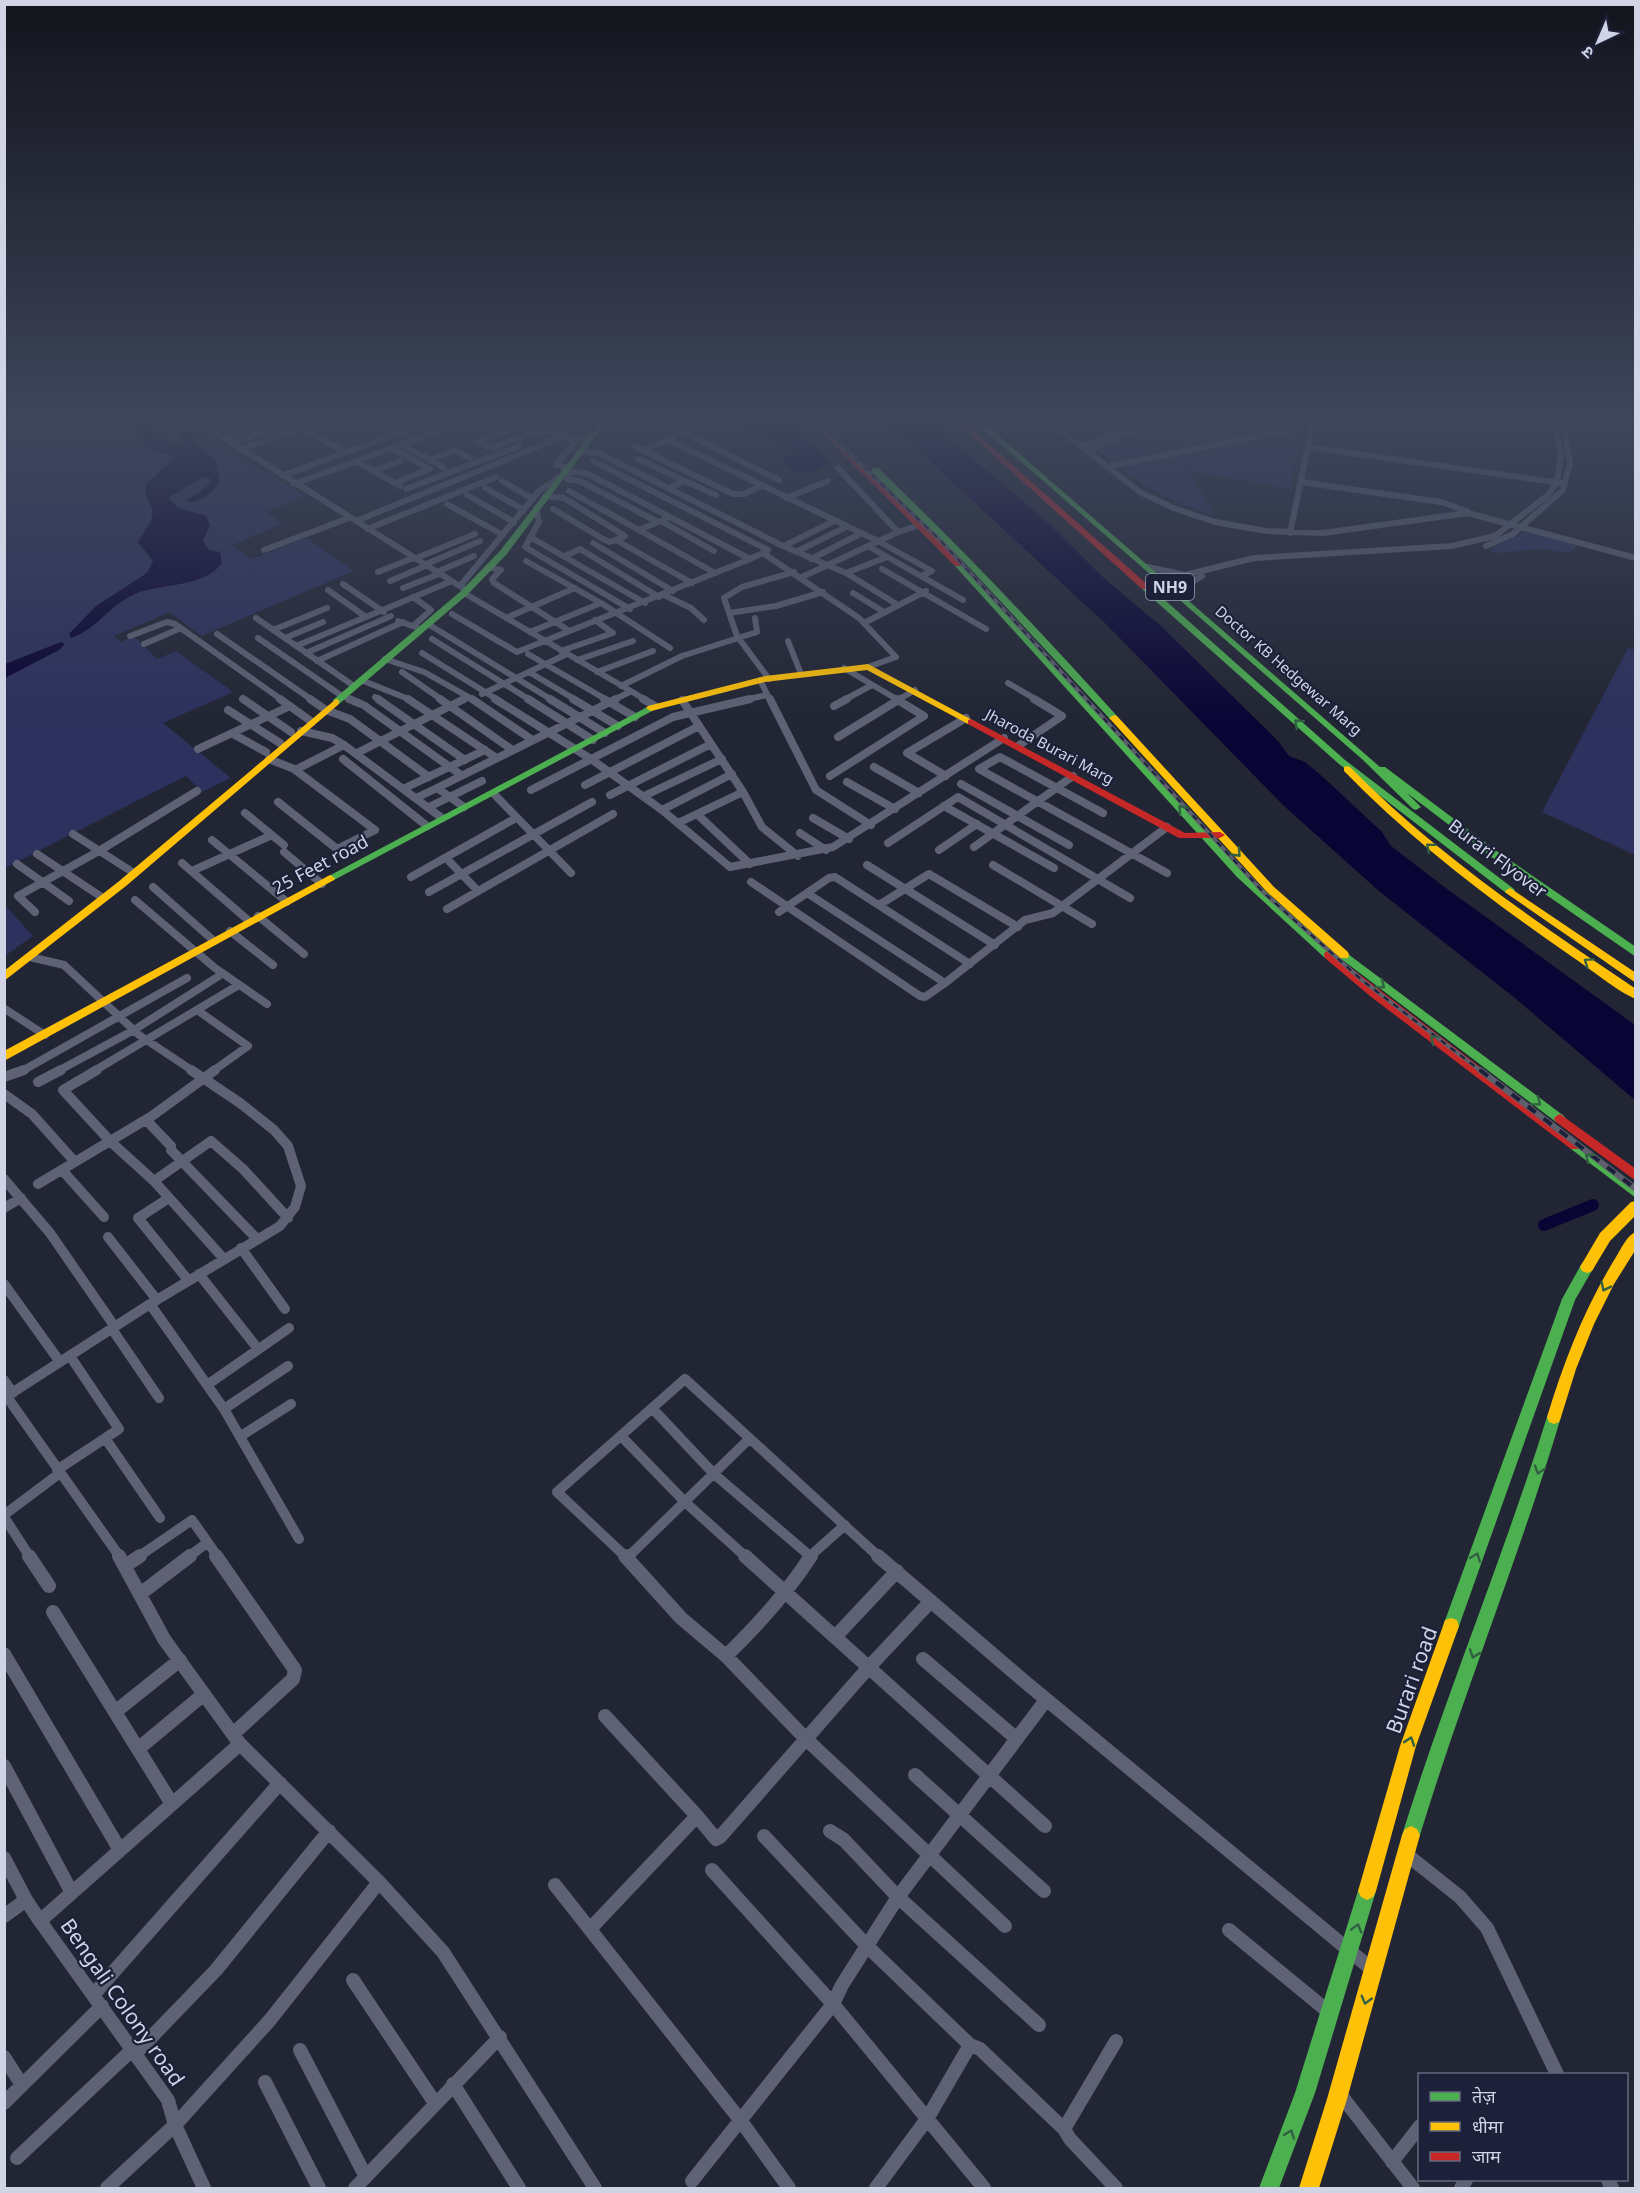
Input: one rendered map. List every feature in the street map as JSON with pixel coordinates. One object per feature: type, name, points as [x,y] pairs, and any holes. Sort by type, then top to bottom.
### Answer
[{"type":"main road","points":[[4,977],[134,873],[268,755],[358,683],[503,553],[531,519]]},
{"type":"main road","points":[[914,519],[1103,719],[1230,862],[1310,939],[1374,993],[1635,1193]]},
{"type":"main road","points":[[927,519],[1034,630],[1270,889],[1341,953],[1635,1176]]},
{"type":"main road","name":"Doctor KB Hedgewar Marg","points":[[1069,519],[1342,762]]},
{"type":"main road","name":"Doctor KB Hedgewar Marg","points":[[1092,519],[1366,758]]},
{"type":"main road","name":"Jharoda Burari Marg","points":[[868,667],[915,690],[1183,836],[1220,835]]},
{"type":"main road","name":"25 Feet road","points":[[4,1057],[254,918],[322,884],[442,818],[494,794],[655,706],[764,680],[844,668],[868,667]]},
{"type":"main road","points":[[1366,758],[1494,854],[1635,952]]},
{"type":"main road","name":"Burari Flyover","points":[[1366,758],[1405,804],[1491,878],[1635,978]]},
{"type":"main road","points":[[1342,762],[1365,790],[1459,870],[1635,995]]},
{"type":"main road","name":"Burari Flyover","points":[[1342,762],[1635,966]]},
{"type":"main road","points":[[1183,836],[1230,862]]},
{"type":"main road","name":"Burari road","points":[[1269,2188],[1305,2093],[1350,1951],[1408,1746],[1569,1299],[1605,1237],[1635,1206]]},
{"type":"main road","points":[[1309,2188],[1340,2094],[1406,1854],[1523,1519],[1584,1330],[1617,1260],[1635,1237]]},
{"type":"street","points":[[264,550],[345,519]]},
{"type":"street","points":[[352,519],[452,581],[506,618],[655,706]]},
{"type":"street","points":[[356,521],[360,519]]},
{"type":"street","points":[[367,529],[391,519]]},
{"type":"street","points":[[475,519],[503,535]]},
{"type":"street","points":[[509,519],[514,522]]},
{"type":"street","points":[[463,590],[503,535],[519,519]]},
{"type":"street","points":[[538,519],[533,539],[526,548],[630,609]]},
{"type":"street","points":[[570,519],[610,542],[625,536],[597,519]]},
{"type":"street","points":[[620,519],[716,573]]},
{"type":"street","points":[[656,519],[714,551]]},
{"type":"street","points":[[639,530],[664,519]]},
{"type":"street","points":[[676,519],[750,559]]},
{"type":"street","points":[[706,519],[766,552],[864,622],[896,657],[868,667]]},
{"type":"street","points":[[730,519],[826,567],[846,573],[898,605]]},
{"type":"street","points":[[831,519],[878,541],[932,571],[921,576]]},
{"type":"street","points":[[886,519],[898,532]]},
{"type":"street","points":[[1213,519],[1240,527],[1323,533],[1428,519]]},
{"type":"street","points":[[1225,519],[1290,531]]},
{"type":"street","points":[[1290,531],[1293,519]]},
{"type":"street","points":[[1500,519],[1635,556]]},
{"type":"street","points":[[1405,552],[1480,542],[1519,519]]},
{"type":"street","points":[[1148,567],[1192,577],[1254,558],[1343,556],[1487,546],[1503,540],[1531,519]]},
{"type":"street","points":[[452,614],[514,652],[645,603],[783,546],[834,521]]},
{"type":"street","points":[[802,577],[898,532],[920,525]]},
{"type":"street","points":[[796,552],[846,527]]},
{"type":"street","points":[[378,572],[475,534]]},
{"type":"street","points":[[811,559],[860,534]]},
{"type":"street","points":[[533,539],[645,603]]},
{"type":"street","points":[[565,556],[603,539]]},
{"type":"street","points":[[616,540],[692,583]]},
{"type":"street","points":[[390,581],[480,541]]},
{"type":"street","points":[[593,543],[673,591]]},
{"type":"street","points":[[868,546],[963,600]]},
{"type":"street","points":[[580,549],[662,596],[691,608],[704,620]]},
{"type":"street","points":[[403,588],[474,556]]},
{"type":"street","points":[[846,573],[887,557]]},
{"type":"street","points":[[526,561],[538,572],[575,588],[670,648]]},
{"type":"street","points":[[538,572],[555,564]]},
{"type":"street","points":[[488,567],[501,570],[493,582],[568,630]]},
{"type":"street","points":[[882,569],[986,629]]},
{"type":"street","points":[[794,572],[742,587],[724,598],[737,636],[764,680],[767,695],[816,790],[871,825]]},
{"type":"street","points":[[1186,601],[1187,585],[1192,577]]},
{"type":"street","points":[[296,646],[452,581]]},
{"type":"street","points":[[343,584],[391,616],[420,626],[517,677],[605,733]]},
{"type":"street","points":[[864,622],[936,585]]},
{"type":"street","points":[[506,618],[575,588]]},
{"type":"street","points":[[328,590],[366,616]]},
{"type":"street","points":[[729,613],[776,606],[823,592]]},
{"type":"street","points":[[853,592],[884,612]]},
{"type":"street","points":[[413,597],[431,610],[420,626]]},
{"type":"street","points":[[530,632],[601,603]]},
{"type":"street","points":[[273,630],[327,608]]},
{"type":"street","points":[[306,653],[391,616]]},
{"type":"street","points":[[256,618],[320,662],[358,683],[386,686],[434,714],[495,757]]},
{"type":"street","points":[[621,686],[682,656],[737,636],[758,631],[754,618]]},
{"type":"street","points":[[357,753],[450,706],[486,693],[564,653],[613,633],[595,620]]},
{"type":"street","points":[[130,636],[167,622],[181,628],[312,722]]},
{"type":"street","points":[[285,638],[323,622]]},
{"type":"street","points":[[320,662],[403,622]]},
{"type":"street","points":[[144,644],[181,628]]},
{"type":"street","points":[[217,634],[326,710],[349,719],[429,777]]},
{"type":"street","points":[[258,638],[342,696],[363,705],[461,775]]},
{"type":"street","points":[[432,639],[593,740]]},
{"type":"street","points":[[320,662],[377,640]]},
{"type":"street","points":[[577,660],[633,641]]},
{"type":"street","points":[[788,641],[801,674]]},
{"type":"street","points":[[597,672],[653,651]]},
{"type":"street","points":[[422,653],[591,759],[662,810],[729,867],[826,850],[849,839],[1004,738]]},
{"type":"street","points":[[528,654],[635,717]]},
{"type":"street","points":[[385,659],[409,664],[470,699],[531,739]]},
{"type":"street","points":[[830,776],[924,716],[844,668]]},
{"type":"street","points":[[402,672],[512,749]]},
{"type":"street","points":[[529,672],[618,726]]},
{"type":"street","points":[[1008,683],[1062,716],[1018,746]]},
{"type":"street","points":[[834,706],[872,685]]},
{"type":"street","points":[[838,737],[915,690]]},
{"type":"street","points":[[416,798],[578,715],[630,692]]},
{"type":"street","points":[[531,790],[666,720],[767,695]]},
{"type":"street","points":[[375,697],[465,760]]},
{"type":"street","points":[[243,699],[268,717],[296,732],[329,738],[344,745],[405,788],[442,818]]},
{"type":"street","points":[[682,700],[732,774],[762,827],[798,855]]},
{"type":"street","points":[[198,749],[290,706]]},
{"type":"street","points":[[228,710],[280,743]]},
{"type":"street","points":[[946,776],[907,753],[966,718]]},
{"type":"street","points":[[585,785],[699,726]]},
{"type":"street","points":[[233,734],[293,769],[375,830],[337,849],[278,802]]},
{"type":"street","points":[[610,795],[711,744]]},
{"type":"street","points":[[293,769],[344,745]]},
{"type":"street","points":[[405,788],[484,750]]},
{"type":"street","points":[[1103,813],[1000,757],[979,770],[1167,873]]},
{"type":"street","points":[[343,759],[427,826]]},
{"type":"street","points":[[644,796],[722,759]]},
{"type":"street","points":[[874,767],[919,793]]},
{"type":"street","points":[[662,810],[732,774]]},
{"type":"street","points":[[974,847],[1073,776]]},
{"type":"street","points":[[429,807],[482,781]]},
{"type":"street","points":[[847,783],[895,809]]},
{"type":"street","points":[[961,784],[1069,845]]},
{"type":"street","points":[[437,788],[464,807]]},
{"type":"street","points":[[34,912],[18,896],[99,851],[197,791]]},
{"type":"street","points":[[678,824],[743,792]]},
{"type":"street","points":[[494,794],[571,873]]},
{"type":"street","points":[[888,843],[959,798],[1130,898]]},
{"type":"street","points":[[429,892],[592,802]]},
{"type":"street","points":[[945,806],[1054,868]]},
{"type":"street","points":[[244,813],[272,835],[322,884]]},
{"type":"street","points":[[447,909],[614,814]]},
{"type":"street","points":[[697,814],[750,864]]},
{"type":"street","points":[[411,877],[516,818]]},
{"type":"street","points":[[813,818],[849,839]]},
{"type":"street","points":[[939,850],[977,824]]},
{"type":"street","points":[[751,882],[783,909],[925,997],[1029,918],[1053,913],[1167,827]]},
{"type":"street","points":[[800,833],[826,850]]},
{"type":"street","points":[[73,834],[134,873]]},
{"type":"street","points":[[192,871],[272,835]]},
{"type":"street","points":[[212,840],[287,902]]},
{"type":"street","points":[[37,854],[103,898]]},
{"type":"street","points":[[446,858],[478,891]]},
{"type":"street","points":[[182,863],[304,954]]},
{"type":"street","points":[[17,864],[69,901]]},
{"type":"street","points":[[867,865],[995,945]]},
{"type":"street","points":[[993,865],[1092,924]]},
{"type":"street","points":[[879,905],[924,875],[931,875],[1018,927]]},
{"type":"street","points":[[783,909],[835,877],[970,964]]},
{"type":"street","points":[[153,887],[214,941]]},
{"type":"street","points":[[807,893],[945,983]]},
{"type":"street","points":[[135,900],[237,986],[267,1004]]},
{"type":"street","points":[[230,931],[273,965]]},
{"type":"street","points":[[8,1396],[288,1218],[295,1207],[300,1186],[288,1146],[274,1130],[240,1103],[134,1030],[56,962],[30,957]]},
{"type":"street","points":[[38,1082],[134,1030],[222,974]]},
{"type":"street","points":[[4,1077],[18,1074],[187,978]]},
{"type":"street","points":[[224,1259],[154,1181],[111,1142],[63,1090],[237,986]]},
{"type":"street","points":[[4,1009],[45,1035]]},
{"type":"street","points":[[38,1184],[146,1120],[248,1046],[197,1010]]},
{"type":"street","points":[[4,1094],[32,1114],[75,1162]]},
{"type":"street","points":[[146,1120],[257,1239]]},
{"type":"street","points":[[154,1181],[211,1141],[243,1169],[288,1218]]},
{"type":"street","points":[[62,1170],[104,1216]]},
{"type":"street","points":[[4,1179],[50,1233],[159,1398]]},
{"type":"street","points":[[4,1208],[21,1198]]},
{"type":"street","points":[[169,1198],[138,1218],[188,1280]]},
{"type":"street","points":[[108,1237],[224,1409],[299,1539]]},
{"type":"street","points":[[241,1248],[285,1309]]},
{"type":"street","points":[[199,1274],[258,1349]]},
{"type":"street","points":[[4,1284],[118,1428],[4,1516],[50,1586]]},
{"type":"street","points":[[207,1385],[289,1328]]},
{"type":"street","points":[[224,1409],[288,1366]]},
{"type":"street","points":[[1005,1926],[806,1739],[726,1656],[681,1618],[627,1558],[557,1492],[685,1379],[748,1440],[1046,1700],[1374,1971]]},
{"type":"street","points":[[4,1380],[8,1396],[124,1566],[164,1639],[236,1739],[379,1882],[443,1952],[500,2037],[595,2188]]},
{"type":"street","points":[[241,1436],[291,1404]]},
{"type":"street","points":[[652,1408],[714,1474],[810,1556]]},
{"type":"street","points":[[621,1436],[685,1502],[1045,1826]]},
{"type":"street","points":[[105,1438],[160,1518]]},
{"type":"street","points":[[627,1558],[748,1440]]},
{"type":"street","points":[[124,1566],[190,1521],[207,1543],[140,1594]]},
{"type":"street","points":[[726,1656],[756,1627],[801,1574],[810,1556],[819,1551],[845,1525]]},
{"type":"street","name":"Bengali Colony road","points":[[204,2188],[175,2125],[168,2100],[40,1921],[172,1804],[296,1674],[207,1543]]},
{"type":"street","points":[[836,1636],[897,1571]]},
{"type":"street","points":[[605,1716],[718,1839],[869,1667],[931,1601]]},
{"type":"street","points":[[53,1612],[172,1804]]},
{"type":"street","points":[[4,1654],[120,1850]]},
{"type":"street","points":[[924,1659],[1017,1740]]},
{"type":"street","points":[[115,1712],[180,1660]]},
{"type":"street","points":[[138,1749],[204,1694]]},
{"type":"street","points":[[692,2181],[833,2004],[842,1985],[898,1897],[1046,1700]]},
{"type":"street","points":[[4,1766],[72,1893]]},
{"type":"street","points":[[915,1775],[1044,1891]]},
{"type":"street","points":[[4,2103],[98,2000],[280,1783]]},
{"type":"street","points":[[590,1929],[696,1816]]},
{"type":"street","points":[[17,2158],[135,2051],[216,1970],[329,1831]]},
{"type":"street","points":[[830,1831],[844,1840],[898,1897],[1039,2025]]},
{"type":"street","points":[[764,1836],[868,1947],[1064,2129],[1070,2139],[1116,2188]]},
{"type":"street","points":[[1406,1854],[1455,1891],[1477,1913],[1487,1928],[1557,2073]]},
{"type":"street","points":[[4,1858],[40,1921]]},
{"type":"street","points":[[712,1870],[833,2004],[984,2188]]},
{"type":"street","points":[[107,2188],[175,2125],[270,2020],[322,1951],[379,1882]]},
{"type":"street","points":[[555,1885],[741,2121],[789,2188]]},
{"type":"street","points":[[4,1916],[26,1900]]},
{"type":"street","points":[[1229,1930],[1330,2013]]},
{"type":"street","points":[[353,1980],[435,2103]]},
{"type":"street","points":[[300,2050],[361,2183],[500,2037]]},
{"type":"street","points":[[1064,2129],[1116,2041]]},
{"type":"street","points":[[876,2188],[927,2119],[970,2044]]},
{"type":"street","points":[[4,2057],[22,2085]]},
{"type":"street","points":[[265,2082],[319,2188]]},
{"type":"street","points":[[453,2084],[519,2188]]},
{"type":"street","points":[[1340,2094],[1413,2188]]},
{"type":"street","points":[[1392,2162],[1418,2127]]},
{"type":"shaded area","points":[[5,519],[277,519],[283,524],[232,545],[252,559],[306,538],[354,571],[201,636],[170,612],[114,636],[121,642],[134,636],[157,659],[176,651],[233,692],[163,723],[231,778],[202,792],[186,776],[5,868]]},
{"type":"shaded area","points":[[207,519],[210,525],[203,540],[209,550],[220,552],[222,563],[215,571],[196,580],[140,592],[120,603],[89,629],[71,638],[69,634],[96,606],[147,573],[153,561],[138,542],[151,520]]},
{"type":"shaded area","points":[[993,519],[1044,519],[1106,580],[1161,626],[1278,741],[1289,756],[1305,762],[1323,777],[1382,832],[1391,846],[1635,1025],[1635,1100],[1516,999],[1379,891],[1284,806],[1107,625]]},
{"type":"shaded area","points":[[1528,531],[1578,546],[1569,553],[1541,549],[1494,553],[1490,549]]},
{"type":"shaded area","points":[[61,642],[65,644],[59,650],[5,678],[5,664]]},
{"type":"shaded area","points":[[1628,648],[1636,650],[1635,855],[1542,812]]},
{"type":"shaded area","points":[[5,905],[33,936],[4,956]]},
{"type":"waterway","points":[[1544,1225],[1593,1205]]},
{"type":"railway","points":[[918,519],[940,540],[1264,893],[1363,981],[1481,1071]]},
{"type":"railway","points":[[1480,1070],[1636,1189]]},
{"type":"traffic: fast","points":[[336,702],[464,593],[503,553],[529,519]]},
{"type":"traffic: fast","points":[[926,519],[1027,623],[1114,718]]},
{"type":"traffic: fast","points":[[1091,519],[1366,758],[1416,807]]},
{"type":"traffic: fast","points":[[958,564],[1241,875],[1329,955]]},
{"type":"traffic: fast","points":[[1145,587],[1342,762],[1510,891]]},
{"type":"traffic: fast","points":[[330,878],[651,708]]},
{"type":"traffic: fast","points":[[1382,769],[1494,854],[1636,953]]},
{"type":"traffic: fast","points":[[1344,955],[1560,1119]]},
{"type":"traffic: fast","points":[[1575,1146],[1636,1193]]},
{"type":"traffic: fast","points":[[1451,1626],[1569,1299],[1587,1267]]},
{"type":"traffic: fast","points":[[1411,1835],[1427,1782],[1520,1522],[1554,1417]]},
{"type":"traffic: fast","points":[[1269,2188],[1305,2093],[1367,1891]]},
{"type":"traffic: slow","points":[[651,708],[765,679],[868,667],[971,722]]},
{"type":"traffic: slow","points":[[4,977],[122,884],[336,702]]},
{"type":"traffic: slow","points":[[1114,718],[1270,889],[1344,955]]},
{"type":"traffic: slow","points":[[1347,769],[1379,802],[1449,862],[1522,917],[1636,995]]},
{"type":"traffic: slow","points":[[4,1057],[330,878]]},
{"type":"traffic: slow","points":[[1510,891],[1636,979]]},
{"type":"traffic: slow","points":[[1587,1267],[1605,1237],[1636,1206]]},
{"type":"traffic: slow","points":[[1554,1417],[1569,1369],[1598,1301],[1636,1237]]},
{"type":"traffic: slow","points":[[1367,1891],[1408,1746],[1451,1626]]},
{"type":"traffic: slow","points":[[1309,2188],[1337,2099],[1411,1835]]},
{"type":"traffic: jam","points":[[913,519],[958,564]]},
{"type":"traffic: jam","points":[[1069,519],[1145,587]]},
{"type":"traffic: jam","points":[[971,722],[1183,836],[1220,835]]},
{"type":"traffic: jam","points":[[1329,955],[1374,993],[1575,1146]]},
{"type":"traffic: jam","points":[[1560,1119],[1636,1176]]}]
